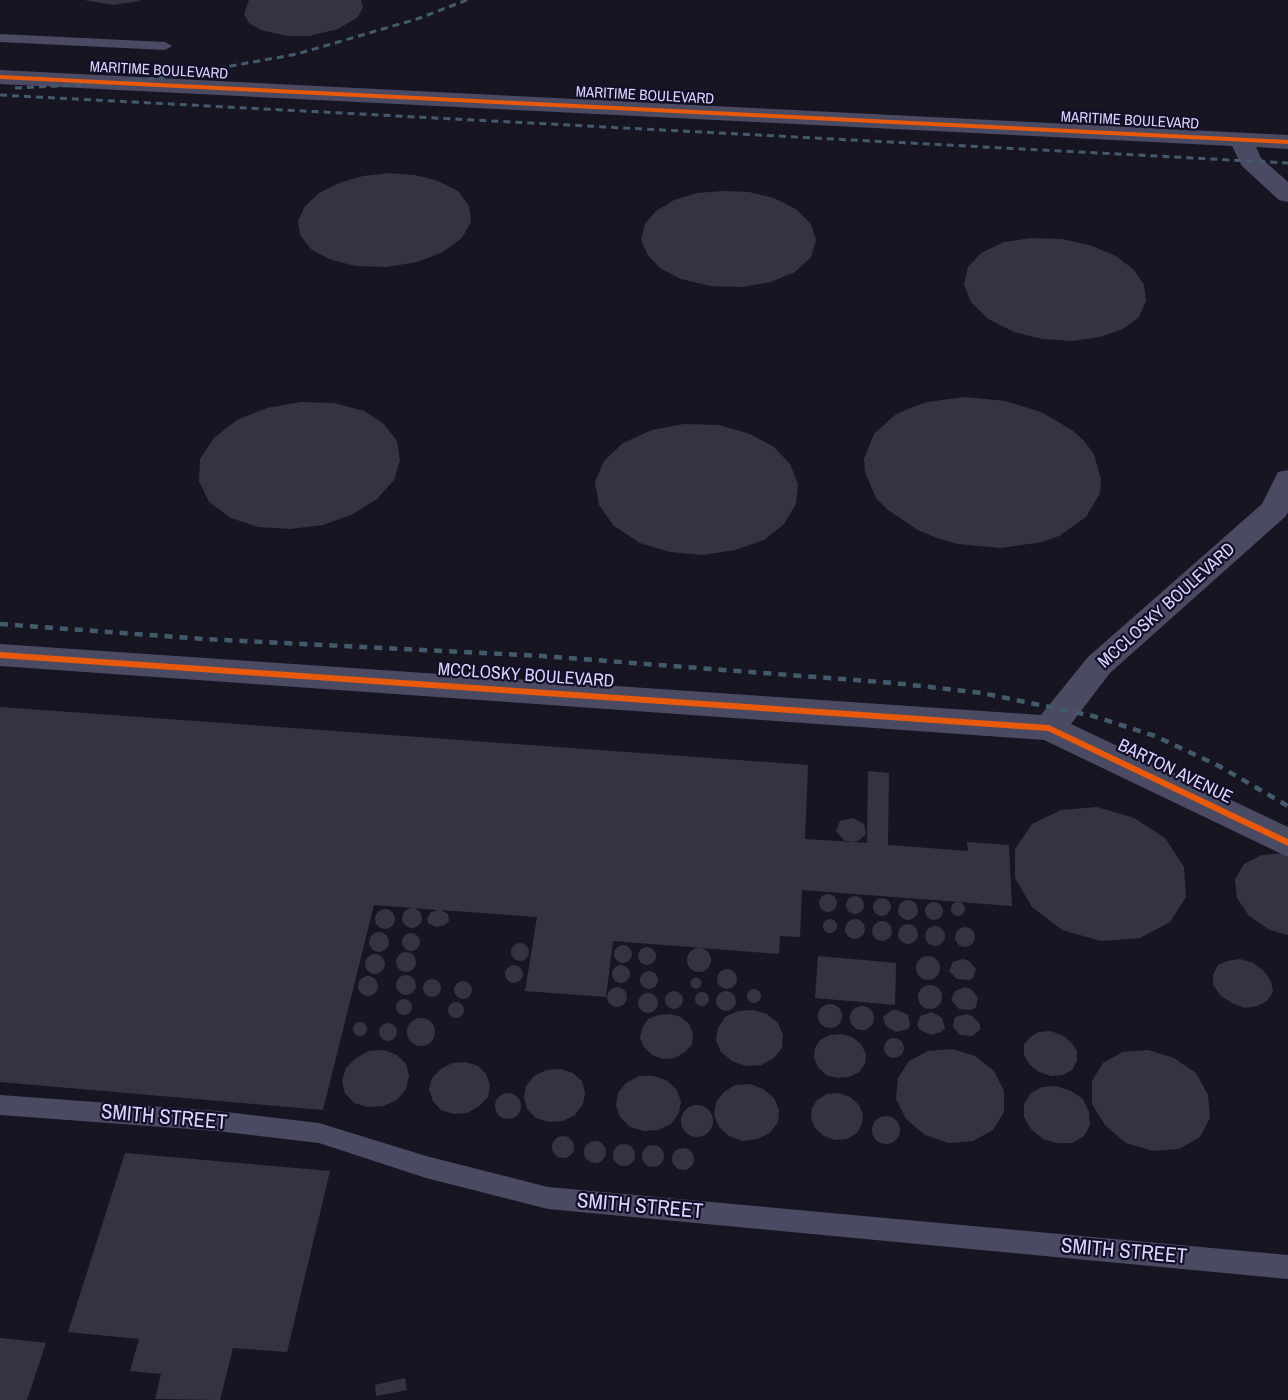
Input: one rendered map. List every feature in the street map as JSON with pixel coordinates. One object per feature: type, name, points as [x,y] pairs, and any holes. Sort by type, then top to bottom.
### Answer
[{"type":"street","name":"MARITIME BOULEVARD","points":[[0,77],[1288,142]]},
{"type":"street","points":[[1241,140],[1250,161],[1288,195]]},
{"type":"street","name":"MCCLOSKY BOULEVARD","points":[[0,655],[1049,728],[1099,665],[1275,509],[1288,478]]},
{"type":"street","name":"BARTON AVENUE","points":[[1049,728],[1288,843]]},
{"type":"lane","points":[[0,38],[165,46]]},
{"type":"lane","name":"SMITH STREET","points":[[0,1105],[217,1121],[319,1133],[426,1167],[548,1198],[1288,1267]]},
{"type":"building","points":[[84,0],[139,0],[140,1],[113,5]]},
{"type":"building","points":[[249,0],[361,0],[363,7],[358,17],[338,29],[309,36],[287,36],[261,30],[249,23],[244,14]]},
{"type":"building","points":[[389,173],[415,175],[438,181],[458,191],[469,206],[471,222],[462,238],[443,252],[417,262],[386,267],[355,266],[329,259],[311,249],[300,235],[298,221],[305,206],[319,193],[339,183],[363,176]]},
{"type":"building","points":[[749,192],[774,198],[796,209],[811,224],[816,240],[811,257],[795,272],[771,282],[742,287],[710,286],[681,279],[660,268],[647,254],[641,239],[645,224],[656,211],[674,200],[697,193]]},
{"type":"building","points":[[1032,238],[1062,239],[1092,246],[1116,256],[1134,270],[1144,285],[1146,301],[1139,317],[1123,329],[1100,337],[1072,341],[1042,339],[1014,332],[988,319],[971,302],[964,284],[968,267],[981,253],[1004,242]]},
{"type":"building","points":[[965,397],[1005,401],[1041,412],[1072,430],[1084,441],[1094,454],[1101,480],[1100,493],[1086,517],[1059,536],[1042,542],[1001,548],[958,544],[937,538],[918,530],[888,510],[876,498],[865,472],[864,459],[874,434],[895,415],[910,408],[927,402]]},
{"type":"building","points":[[301,402],[334,403],[364,411],[384,424],[397,441],[400,460],[394,480],[377,499],[353,514],[323,525],[290,529],[258,527],[231,518],[209,502],[199,481],[200,459],[214,438],[237,420],[267,408]]},
{"type":"building","points":[[684,424],[719,425],[750,434],[774,447],[790,464],[798,484],[796,504],[784,524],[764,540],[735,550],[703,555],[670,552],[640,543],[614,526],[599,505],[595,482],[604,461],[623,443],[652,430]]},
{"type":"building","points":[[0,707],[808,765],[805,839],[867,843],[868,771],[889,773],[888,845],[968,851],[967,842],[1009,845],[1012,906],[802,890],[800,937],[780,936],[779,954],[613,941],[606,997],[525,991],[537,917],[441,910],[448,914],[449,921],[445,925],[436,927],[428,923],[427,919],[431,912],[437,910],[374,905],[323,1110],[0,1082]]},
{"type":"building","points":[[1097,807],[1134,818],[1165,838],[1184,867],[1186,897],[1170,922],[1140,938],[1101,941],[1062,930],[1032,907],[1015,878],[1015,849],[1032,824],[1061,810]]},
{"type":"building","points":[[853,818],[864,824],[866,834],[858,841],[851,842],[844,840],[836,831],[840,821]]},
{"type":"building","points":[[1288,854],[1288,935],[1270,930],[1249,916],[1237,898],[1235,879],[1244,864],[1262,855]]},
{"type":"building","points":[[824,894],[832,894],[837,899],[835,910],[824,912],[819,907],[819,899]]},
{"type":"building","points":[[851,896],[859,896],[864,901],[862,912],[851,914],[846,909],[846,901]]},
{"type":"building","points":[[878,898],[886,898],[891,903],[889,914],[878,916],[873,911],[873,903]]},
{"type":"building","points":[[908,900],[915,903],[918,910],[915,917],[908,920],[901,917],[898,910],[901,903]]},
{"type":"building","points":[[930,902],[938,902],[943,907],[941,918],[930,920],[925,915],[925,907]]},
{"type":"building","points":[[955,902],[961,902],[965,909],[961,916],[955,916],[951,912],[951,906]]},
{"type":"building","points":[[412,908],[419,911],[422,918],[419,925],[412,928],[405,925],[402,918],[405,911]]},
{"type":"building","points":[[385,909],[392,912],[395,919],[392,926],[385,929],[378,926],[375,919],[378,912]]},
{"type":"building","points":[[827,919],[833,919],[837,926],[833,933],[827,933],[823,929],[823,923]]},
{"type":"building","points":[[855,919],[862,922],[865,929],[862,936],[855,939],[848,936],[845,929],[848,922]]},
{"type":"building","points":[[882,921],[889,924],[892,931],[889,938],[882,941],[875,938],[872,931],[875,924]]},
{"type":"building","points":[[908,924],[915,927],[918,934],[915,941],[908,944],[901,941],[898,934],[901,927]]},
{"type":"building","points":[[935,926],[942,929],[945,936],[942,943],[935,946],[928,943],[925,936],[928,929]]},
{"type":"building","points":[[965,927],[972,930],[975,937],[972,944],[965,947],[958,944],[955,937],[958,930]]},
{"type":"building","points":[[379,932],[386,935],[389,942],[386,949],[379,952],[372,949],[369,942],[372,935]]},
{"type":"building","points":[[407,933],[415,933],[420,938],[418,949],[407,951],[402,946],[402,938]]},
{"type":"building","points":[[520,943],[528,948],[529,952],[524,960],[520,961],[512,956],[511,952],[516,944]]},
{"type":"building","points":[[619,945],[627,945],[632,950],[630,961],[619,963],[614,958],[614,950]]},
{"type":"building","points":[[647,947],[655,952],[656,956],[651,964],[647,965],[639,960],[638,956],[643,948]]},
{"type":"building","points":[[699,948],[704,949],[710,955],[710,965],[704,971],[699,972],[694,971],[688,965],[687,960],[688,955],[694,949]]},
{"type":"building","points":[[406,952],[413,955],[416,962],[413,969],[406,972],[399,969],[396,962],[399,955]]},
{"type":"building","points":[[375,954],[382,957],[385,964],[382,971],[375,974],[368,971],[365,964],[368,957]]},
{"type":"building","points":[[818,956],[896,963],[895,1005],[815,998]]},
{"type":"building","points":[[928,956],[937,959],[940,968],[937,977],[928,980],[919,977],[916,968],[919,959]]},
{"type":"building","points":[[963,959],[969,961],[976,969],[973,978],[969,980],[957,979],[949,971],[953,962]]},
{"type":"building","points":[[1240,959],[1253,963],[1264,971],[1271,981],[1273,992],[1267,1001],[1257,1006],[1245,1008],[1232,1003],[1221,996],[1213,985],[1213,975],[1218,965]]},
{"type":"building","points":[[510,965],[518,965],[523,970],[521,981],[510,983],[505,978],[505,970]]},
{"type":"building","points":[[617,965],[625,965],[630,970],[628,981],[617,983],[612,978],[612,970]]},
{"type":"building","points":[[727,969],[734,972],[737,979],[734,986],[727,989],[720,986],[717,979],[720,972]]},
{"type":"building","points":[[645,971],[653,971],[658,976],[656,987],[645,989],[640,984],[640,976]]},
{"type":"building","points":[[406,975],[413,978],[416,985],[413,992],[406,995],[399,992],[396,985],[399,978]]},
{"type":"building","points":[[368,976],[375,979],[378,986],[375,993],[368,996],[361,993],[358,986],[361,979]]},
{"type":"building","points":[[696,978],[700,979],[700,987],[696,988],[692,987],[691,983],[692,979]]},
{"type":"building","points":[[428,979],[436,979],[441,984],[439,995],[428,997],[423,992],[423,984]]},
{"type":"building","points":[[459,981],[467,981],[472,986],[470,997],[459,999],[454,994],[454,986]]},
{"type":"building","points":[[930,985],[939,988],[942,997],[939,1006],[930,1009],[921,1006],[918,997],[921,988]]},
{"type":"building","points":[[617,987],[624,990],[627,997],[624,1004],[617,1007],[610,1004],[607,997],[610,990]]},
{"type":"building","points":[[965,987],[971,989],[978,998],[976,1007],[971,1010],[959,1009],[951,1000],[955,991]]},
{"type":"building","points":[[754,989],[759,991],[761,996],[759,1001],[754,1003],[749,1001],[747,996],[749,991]]},
{"type":"building","points":[[670,991],[678,991],[683,996],[681,1007],[670,1009],[665,1004],[665,996]]},
{"type":"building","points":[[726,991],[733,994],[736,1001],[733,1008],[726,1011],[719,1008],[716,1001],[719,994]]},
{"type":"building","points":[[702,992],[707,994],[709,999],[707,1004],[702,1006],[697,1004],[695,999],[697,994]]},
{"type":"building","points":[[648,993],[655,996],[658,1003],[655,1010],[648,1013],[641,1010],[638,1003],[641,996]]},
{"type":"building","points":[[401,999],[407,999],[412,1007],[410,1013],[401,1015],[396,1010],[396,1004]]},
{"type":"building","points":[[456,1002],[462,1004],[464,1010],[462,1016],[456,1018],[450,1016],[448,1010],[450,1004]]},
{"type":"building","points":[[830,1004],[839,1007],[842,1016],[839,1025],[830,1028],[821,1025],[818,1016],[821,1007]]},
{"type":"building","points":[[862,1006],[871,1009],[874,1018],[871,1027],[862,1030],[853,1027],[850,1018],[853,1009]]},
{"type":"building","points":[[753,1010],[767,1014],[778,1023],[783,1035],[782,1048],[774,1058],[761,1065],[746,1066],[732,1061],[721,1052],[716,1040],[718,1028],[725,1017],[738,1011]]},
{"type":"building","points":[[892,1010],[908,1015],[910,1025],[908,1029],[896,1032],[886,1026],[883,1017]]},
{"type":"building","points":[[932,1012],[942,1018],[945,1028],[931,1035],[920,1030],[917,1025],[920,1016]]},
{"type":"building","points":[[670,1014],[681,1017],[689,1024],[693,1034],[692,1044],[675,1058],[663,1059],[652,1055],[644,1047],[640,1038],[642,1028],[648,1019]]},
{"type":"building","points":[[967,1014],[980,1024],[980,1030],[972,1036],[960,1035],[953,1027],[955,1017]]},
{"type":"building","points":[[421,1018],[431,1022],[435,1032],[431,1042],[421,1046],[411,1042],[407,1032],[411,1022]]},
{"type":"building","points":[[357,1022],[363,1022],[367,1029],[363,1036],[357,1036],[353,1032],[353,1026]]},
{"type":"building","points":[[384,1023],[392,1023],[397,1028],[395,1039],[384,1041],[379,1036],[379,1028]]},
{"type":"building","points":[[1050,1031],[1062,1035],[1077,1051],[1077,1061],[1072,1070],[1063,1075],[1051,1076],[1039,1072],[1030,1065],[1024,1055],[1024,1045],[1030,1037],[1039,1032]]},
{"type":"building","points":[[841,1034],[852,1037],[861,1044],[866,1054],[865,1064],[859,1072],[849,1077],[837,1078],[826,1075],[818,1067],[814,1058],[815,1048],[820,1040],[830,1035]]},
{"type":"building","points":[[894,1038],[901,1041],[904,1048],[901,1055],[894,1058],[887,1055],[884,1048],[887,1041]]},
{"type":"building","points":[[952,1049],[975,1056],[994,1071],[1004,1091],[1004,1112],[993,1130],[973,1141],[949,1143],[925,1135],[906,1119],[896,1099],[898,1078],[909,1061],[928,1051]]},
{"type":"building","points":[[384,1050],[397,1055],[406,1064],[409,1076],[406,1089],[397,1100],[383,1106],[368,1107],[354,1103],[345,1093],[342,1081],[346,1068],[356,1058],[369,1051]]},
{"type":"building","points":[[1148,1050],[1174,1058],[1196,1073],[1208,1095],[1210,1118],[1200,1137],[1179,1149],[1153,1151],[1126,1143],[1105,1125],[1092,1104],[1092,1081],[1103,1063],[1123,1052]]},
{"type":"building","points":[[466,1062],[478,1066],[486,1074],[490,1085],[488,1097],[467,1113],[454,1114],[441,1110],[433,1101],[429,1089],[432,1078],[452,1063]]},
{"type":"building","points":[[560,1069],[573,1073],[582,1081],[585,1093],[583,1104],[575,1115],[563,1121],[549,1122],[536,1118],[527,1109],[524,1097],[526,1086],[534,1076],[546,1070]]},
{"type":"building","points":[[639,1076],[653,1076],[666,1080],[676,1089],[681,1101],[679,1113],[671,1124],[658,1130],[644,1131],[630,1127],[620,1117],[616,1105],[618,1093],[626,1083]]},
{"type":"building","points":[[750,1084],[763,1089],[774,1098],[779,1110],[778,1122],[770,1133],[757,1139],[743,1141],[729,1136],[719,1127],[714,1115],[716,1102],[724,1092],[735,1085]]},
{"type":"building","points":[[1056,1086],[1071,1091],[1083,1099],[1089,1112],[1090,1125],[1084,1136],[1072,1143],[1057,1143],[1043,1139],[1031,1129],[1024,1117],[1024,1104],[1031,1093],[1042,1087]]},
{"type":"building","points":[[508,1093],[517,1097],[521,1106],[517,1115],[508,1119],[499,1115],[495,1106],[499,1097]]},
{"type":"building","points":[[839,1093],[850,1097],[859,1105],[863,1114],[862,1124],[857,1133],[847,1139],[835,1140],[824,1136],[815,1128],[811,1118],[812,1108],[817,1100],[827,1094]]},
{"type":"building","points":[[697,1105],[708,1110],[713,1121],[708,1132],[697,1137],[686,1132],[681,1121],[686,1110]]},
{"type":"building","points":[[886,1116],[896,1120],[900,1130],[896,1140],[886,1144],[876,1140],[872,1130],[876,1120]]},
{"type":"building","points":[[563,1136],[571,1139],[574,1147],[571,1155],[563,1158],[555,1155],[552,1147],[555,1139]]},
{"type":"building","points":[[595,1141],[603,1144],[606,1152],[603,1160],[595,1163],[587,1160],[584,1152],[587,1144]]},
{"type":"building","points":[[624,1144],[632,1147],[635,1155],[632,1163],[624,1166],[616,1163],[613,1155],[616,1147]]},
{"type":"building","points":[[653,1145],[661,1148],[664,1156],[661,1164],[653,1167],[645,1164],[642,1156],[645,1148]]},
{"type":"building","points":[[683,1148],[691,1151],[694,1159],[691,1167],[683,1170],[675,1167],[672,1159],[675,1151]]},
{"type":"building","points":[[125,1153],[330,1171],[287,1352],[233,1348],[220,1400],[155,1399],[161,1374],[130,1371],[139,1339],[68,1332]]},
{"type":"building","points":[[0,1338],[46,1343],[27,1400],[0,1400]]},
{"type":"building","points":[[405,1378],[407,1390],[376,1396],[375,1385]]},
{"type":"railway","points":[[15,88],[118,83],[181,75],[297,54],[417,19],[467,0]]},
{"type":"railway","points":[[0,95],[1288,163]]},
{"type":"railway","points":[[0,624],[204,639],[542,656],[894,683],[982,693],[1093,716],[1155,736],[1219,766],[1288,806]]},
{"type":"cycle path","points":[[0,77],[1288,142]]},
{"type":"cycle path","points":[[0,655],[1049,728],[1288,843]]}]
